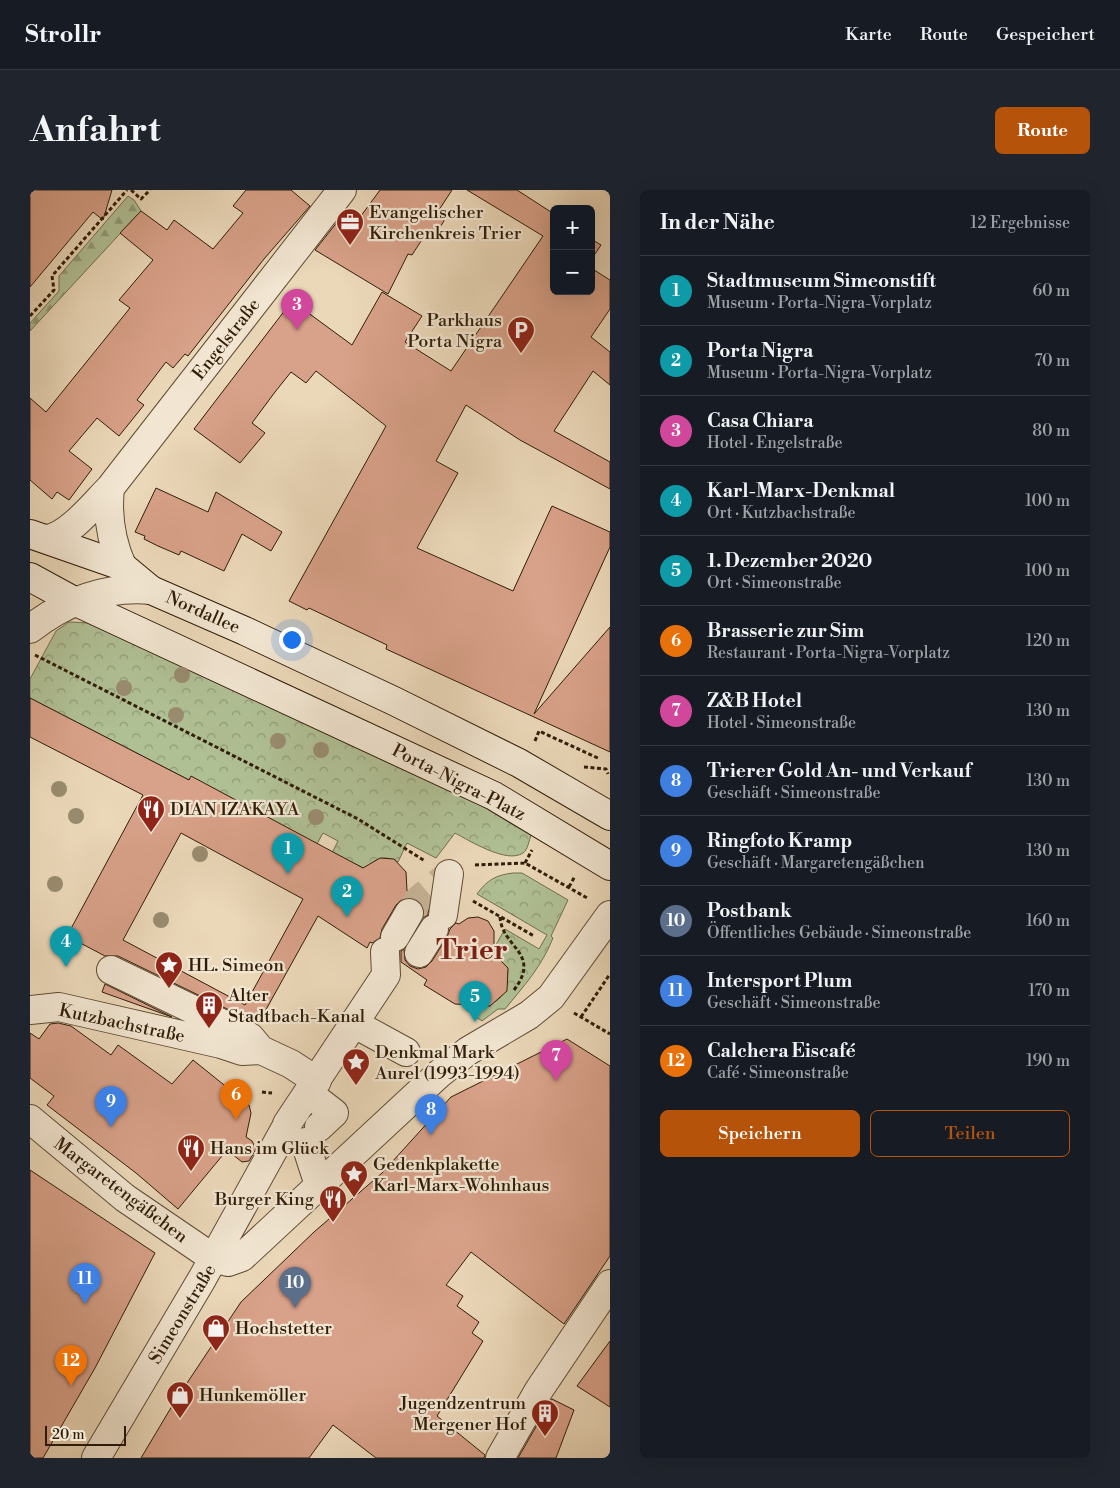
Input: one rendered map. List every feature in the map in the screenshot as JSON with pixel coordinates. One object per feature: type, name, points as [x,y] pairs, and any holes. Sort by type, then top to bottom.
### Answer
[{"type":"street","name":"Engelstraße","points":[[38,536],[54,538],[67,530],[110,488],[342,190]]},
{"type":"street","points":[[110,488],[113,546],[122,566]]},
{"type":"street","name":"Nordallee","points":[[38,536],[122,566],[151,590],[245,631],[519,763],[610,816]]},
{"type":"street","points":[[30,577],[74,601]]},
{"type":"street","points":[[30,629],[49,614],[74,601],[121,590],[151,590]]},
{"type":"street","name":"Porta-Nigra-Platz","points":[[74,601],[494,796],[610,866]]},
{"type":"street","points":[[212,1258],[299,1131],[313,1087],[353,1023],[399,957],[438,922],[449,874]]},
{"type":"street","points":[[399,957],[409,913]]},
{"type":"street","name":"Simeonstraße","points":[[96,1458],[212,1258],[228,1262],[242,1257],[439,1074],[468,1051],[529,1015],[551,997],[610,915]]},
{"type":"street","points":[[111,970],[250,1037],[251,1050],[291,1064],[313,1087]]},
{"type":"street","name":"Kutzbachstraße","points":[[30,1010],[59,1007],[251,1050]]},
{"type":"street","points":[[353,1023],[408,1053],[439,1074]]},
{"type":"street","name":"Margaretengäßchen","points":[[30,1119],[125,1198],[212,1258]]},
{"type":"street","points":[[299,1131],[319,1185]]},
{"type":"street","points":[[500,1458],[539,1390],[610,1284]]},
{"type":"path","points":[[30,316],[54,290],[52,276],[127,190]]},
{"type":"path","points":[[131,190],[142,199],[150,190]]},
{"type":"path","points":[[30,653],[358,818],[404,849]]},
{"type":"path","points":[[535,742],[540,731],[600,759]]},
{"type":"path","points":[[534,936],[471,900],[449,874],[472,865],[525,863],[569,887]]},
{"type":"path","points":[[500,916],[503,933],[518,948],[524,967],[522,976],[509,996]]},
{"type":"path","points":[[582,1017],[610,974]]},
{"type":"path","points":[[472,1014],[476,1010],[488,1009]]},
{"type":"path","points":[[569,1009],[610,1034]]},
{"type":"path","points":[[262,1092],[272,1093]]},
{"type":"green space","points":[[128,196],[134,200],[141,211],[30,331],[30,323],[59,291],[59,276]]},
{"type":"green space","points":[[69,622],[89,623],[470,799],[531,835],[526,850],[516,856],[498,854],[455,833],[436,858],[407,843],[398,862],[389,858],[381,858],[373,862],[366,869],[332,853],[338,841],[323,833],[317,844],[191,777],[189,780],[30,698],[30,679],[56,631]]},
{"type":"green space","points":[[513,873],[522,873],[568,900],[551,936],[553,938],[549,948],[532,975],[505,1009],[498,1009],[482,1021],[465,1009],[472,1000],[492,1000],[495,1002],[501,997],[499,995],[506,990],[508,970],[504,970],[498,958],[496,959],[490,955],[505,929],[539,949],[547,935],[477,894],[492,879]]},
{"type":"building","points":[[30,190],[112,190],[103,220],[93,212],[30,287]]},
{"type":"building","points":[[246,190],[291,190],[310,206],[264,259],[188,356],[185,354],[173,368],[166,362],[137,400],[144,405],[119,436],[97,418],[69,451],[92,469],[69,500],[57,492],[52,499],[30,480],[30,398],[46,412],[130,308],[119,300],[153,260],[120,233],[141,211],[167,230],[174,220],[213,249],[243,213],[233,206]]},
{"type":"building","points":[[380,190],[452,190],[439,210],[444,221],[434,236],[423,238],[412,255],[408,254],[388,294],[315,250],[342,216],[355,224]]},
{"type":"building","points":[[467,190],[517,190],[550,211],[550,295],[595,295],[595,271],[610,280],[610,309],[591,337],[610,352],[610,385],[593,371],[554,431],[610,462],[610,489],[520,440],[466,405],[436,461],[458,473],[417,548],[513,591],[552,506],[610,532],[610,547],[534,714],[610,627],[610,752],[386,649],[387,645],[309,608],[307,610],[289,601],[386,426],[316,371],[306,383],[291,372],[252,423],[265,433],[240,463],[194,429],[292,301],[352,345],[382,292],[422,316],[405,342],[451,371],[543,236]]},
{"type":"building","points":[[595,241],[601,245],[595,254]]},
{"type":"building","points":[[156,488],[208,512],[216,492],[282,532],[271,551],[242,534],[224,571],[181,551],[179,555],[158,546],[144,539],[145,536],[135,532]]},
{"type":"building","points":[[30,698],[189,780],[191,776],[363,868],[380,858],[394,859],[406,872],[407,891],[429,905],[428,915],[423,918],[423,906],[417,900],[410,897],[402,899],[396,905],[382,929],[380,938],[372,943],[370,942],[367,948],[318,916],[258,1024],[118,956],[105,956],[67,936],[143,795],[30,737]],"holes":[[[181,833],[303,899],[245,1005],[123,940]]]},
{"type":"building","points":[[478,917],[488,921],[494,931],[494,954],[508,968],[507,991],[490,1006],[455,1004],[424,985],[427,980],[401,962],[401,951],[404,949],[405,960],[410,966],[418,969],[426,967],[432,961],[450,929],[456,923],[459,924],[468,918]]},
{"type":"building","points":[[105,984],[172,1017],[102,992]]},
{"type":"building","points":[[58,1023],[71,1026],[111,1055],[118,1045],[172,1084],[193,1060],[249,1105],[251,1113],[246,1137],[252,1141],[256,1149],[249,1161],[242,1162],[227,1150],[178,1209],[136,1173],[47,1105],[54,1096],[30,1078],[30,1033],[39,1039],[50,1024]]},
{"type":"building","points":[[567,1039],[610,1066],[610,1256],[564,1324],[471,1252],[446,1285],[463,1296],[457,1306],[479,1322],[472,1333],[483,1341],[437,1416],[485,1455],[484,1458],[376,1458],[333,1425],[309,1458],[141,1458],[175,1401],[241,1302],[314,1232],[382,1173],[451,1097]]},
{"type":"building","points":[[30,1170],[155,1253],[95,1368],[43,1458],[30,1458]]},
{"type":"building","points":[[610,1341],[610,1407],[577,1386]]},
{"type":"building","name":"Jugendzentrum Mergener Hof","points":[[552,1399],[574,1410],[556,1458],[518,1458]]},
{"type":"tunnel","points":[[409,913],[419,899],[449,874]]},
{"type":"place","name":"Evangelischer Kirchenkreis Trier","points":[[350,246]]},
{"type":"place","name":"Casa Chiara","points":[[297,330]]},
{"type":"place","name":"Parkhaus Porta Nigra","points":[[521,354]]},
{"type":"place","name":"DIAN IZAKAYA","points":[[151,833]]},
{"type":"place","name":"Stadtmuseum Simeonstift","points":[[288,874]]},
{"type":"place","name":"Porta Nigra","points":[[347,917]]},
{"type":"place","name":"Karl-Marx-Denkmal","points":[[66,967]]},
{"type":"place","name":"HL. Simeon","points":[[169,989]]},
{"type":"place","name":"1. Dezember 2020","points":[[475,1022]]},
{"type":"place","name":"Alter Stadtbach-Kanal","points":[[209,1029]]},
{"type":"place","name":"Z&B Hotel","points":[[556,1081]]},
{"type":"place","name":"Denkmal Mark Aurel (1993-1994)","points":[[356,1086]]},
{"type":"place","name":"Brasserie zur Sim","points":[[236,1120]]},
{"type":"place","name":"Ringfoto Kramp","points":[[111,1127]]},
{"type":"place","name":"Trierer Gold An- und Verkauf","points":[[431,1135]]},
{"type":"place","name":"Hans im Glück","points":[[191,1172]]},
{"type":"place","name":"Gedenkplakette Karl-Marx-Wohnhaus","points":[[354,1198]]},
{"type":"place","name":"Burger King","points":[[333,1223]]},
{"type":"place","name":"Intersport Plum","points":[[85,1304]]},
{"type":"place","name":"Postbank","points":[[295,1308]]},
{"type":"place","name":"Hochstetter","points":[[216,1352]]},
{"type":"place","name":"Calchera Eiscafé","points":[[71,1386]]},
{"type":"place","name":"Hunkemöller","points":[[180,1419]]},
{"type":"place","name":"Jugendzentrum Mergener Hof","points":[[545,1437]]},
{"type":"district","name":"Trier","points":[[472,949]]}]
